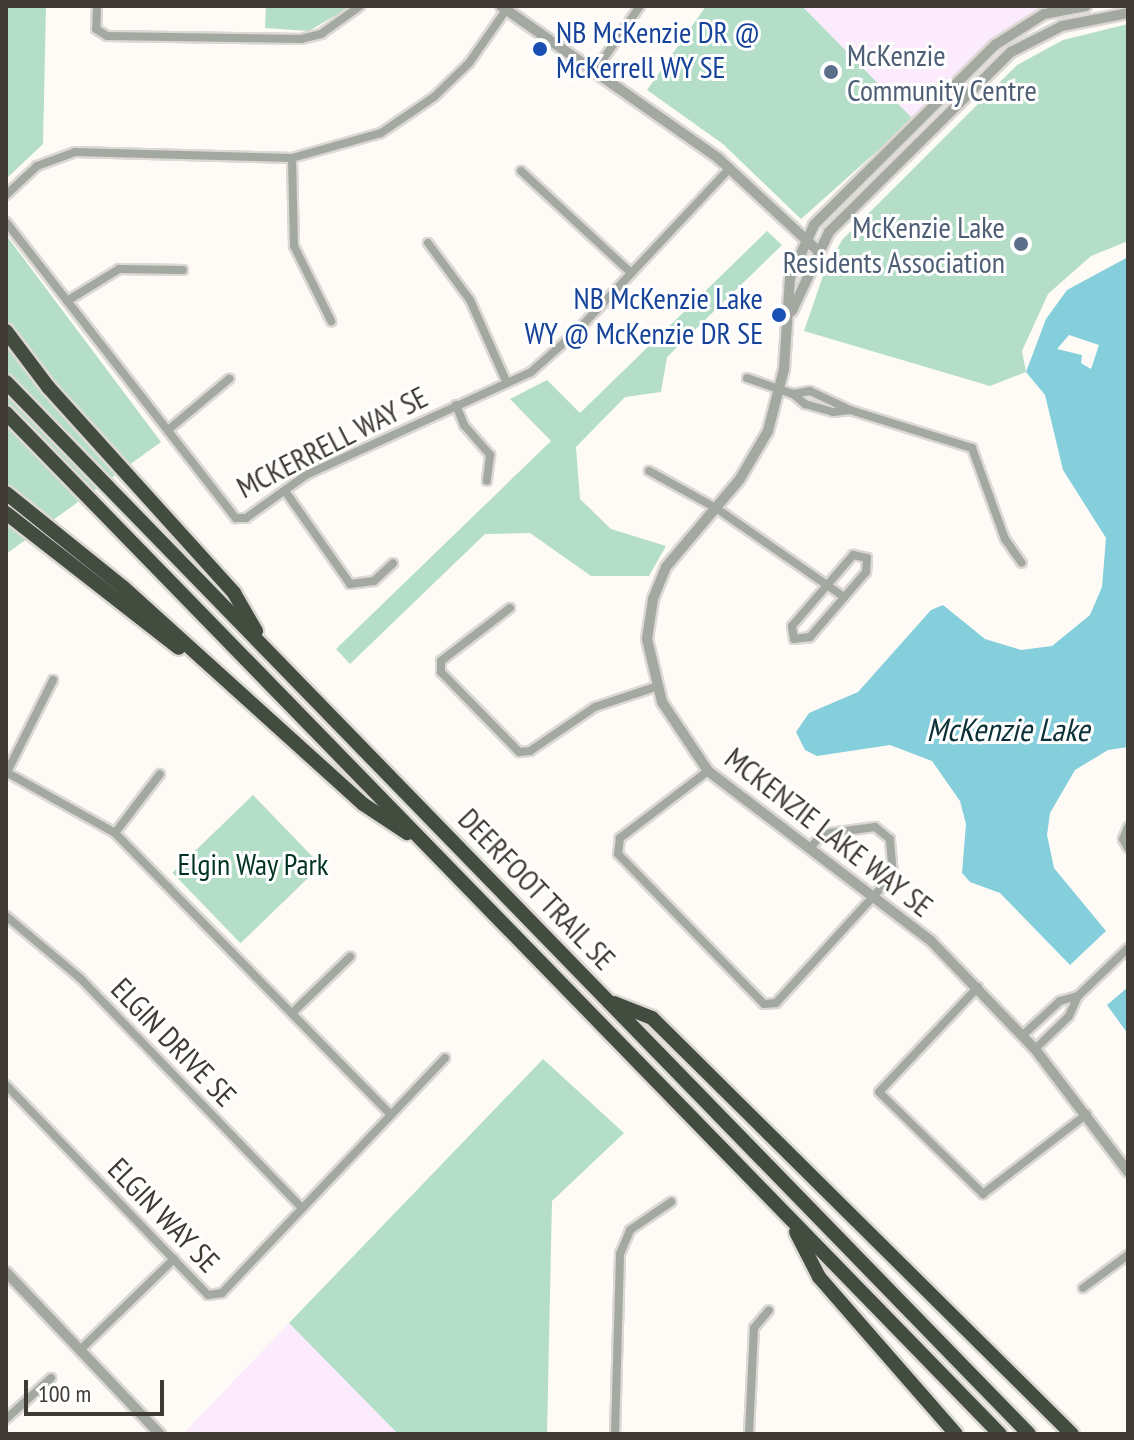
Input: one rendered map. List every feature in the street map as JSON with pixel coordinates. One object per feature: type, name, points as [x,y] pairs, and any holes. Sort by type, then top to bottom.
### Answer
[{"type":"highway","points":[[6,331],[49,388],[238,598],[266,648]]},
{"type":"highway","name":"DEERFOOT TRAIL SE","points":[[6,382],[1029,1434]]},
{"type":"highway","name":"DEERFOOT TRAIL SE","points":[[6,413],[1000,1434]]},
{"type":"highway","points":[[6,493],[205,659],[363,804],[430,848]]},
{"type":"highway","points":[[6,513],[187,655],[205,659]]},
{"type":"highway","points":[[609,1001],[652,1018],[1072,1434]]},
{"type":"highway","points":[[789,1217],[819,1277],[956,1434]]},
{"type":"street","points":[[97,6],[96,29],[107,36],[301,39],[321,34],[360,6]]},
{"type":"street","points":[[595,71],[640,6]]},
{"type":"street","name":"MCKENZIE LAKE WAY SE","points":[[1086,6],[1044,14],[1012,32],[910,130],[804,241],[790,278],[789,317],[780,390],[760,447],[716,508],[673,557],[655,592],[647,639],[655,687],[682,738],[708,771],[740,801],[811,847],[878,897],[978,987],[1035,1049],[1128,1172]]},
{"type":"street","points":[[6,195],[37,166],[75,152],[292,158],[381,133],[434,97],[469,63],[505,7],[730,168],[804,241],[816,249]]},
{"type":"street","name":"MCKENZIE LAKE WAY SE","points":[[789,317],[816,249],[1011,52],[1062,26],[1128,13]]},
{"type":"street","points":[[910,130],[920,141]]},
{"type":"street","points":[[292,158],[294,246],[331,321]]},
{"type":"street","name":"MCKERRELL WAY SE","points":[[6,222],[236,518],[246,518],[306,475],[507,383],[547,360],[730,168]]},
{"type":"street","points":[[521,171],[631,273]]},
{"type":"street","points":[[428,243],[470,300],[507,383]]},
{"type":"street","points":[[67,301],[111,271],[183,270]]},
{"type":"street","points":[[747,378],[793,394],[810,391],[850,410],[975,451],[1003,533],[1022,563]]},
{"type":"street","points":[[168,430],[229,379]]},
{"type":"street","points":[[793,394],[802,403],[829,411],[850,410]]},
{"type":"street","points":[[456,405],[464,425],[490,455],[487,481]]},
{"type":"street","points":[[649,471],[716,508],[844,597]]},
{"type":"street","points":[[285,491],[350,584],[374,581],[393,563]]},
{"type":"street","points":[[853,555],[865,557],[867,570],[844,597],[807,639],[794,639],[792,626],[827,585],[853,555]]},
{"type":"street","points":[[510,608],[441,661],[441,672],[519,752],[530,751],[595,707],[655,687]]},
{"type":"street","points":[[53,680],[6,772],[115,833],[390,1114]]},
{"type":"street","points":[[708,771],[620,838],[618,854],[764,1004],[776,1003],[878,897],[893,875],[890,839],[875,827],[822,834],[811,847]]},
{"type":"street","points":[[115,833],[160,774]]},
{"type":"street","points":[[1128,827],[1123,837],[1128,848]]},
{"type":"street","name":"ELGIN DRIVE SE","points":[[6,916],[80,978],[302,1208]]},
{"type":"street","points":[[1035,1049],[1069,1016],[1078,996],[1128,948]]},
{"type":"street","points":[[292,1013],[350,957]]},
{"type":"street","points":[[978,987],[879,1092],[983,1194],[1087,1114]]},
{"type":"street","points":[[1023,1035],[1060,1001],[1078,996]]},
{"type":"street","name":"ELGIN WAY SE","points":[[6,1085],[208,1295],[222,1293],[445,1058]]},
{"type":"street","points":[[615,1434],[620,1254],[630,1230],[671,1202]]},
{"type":"street","points":[[1083,1288],[1128,1255]]},
{"type":"street","points":[[80,1350],[174,1259]]},
{"type":"street","points":[[6,1272],[160,1434]]},
{"type":"street","points":[[749,1434],[754,1328],[769,1310]]},
{"type":"street","points":[[6,1419],[51,1378]]},
{"type":"shaded area","points":[[802,6],[1045,8],[983,49],[913,119]]},
{"type":"shaded area","points":[[289,1323],[398,1434],[183,1434]]},
{"type":"green space","points":[[6,6],[46,6],[43,144],[6,179]]},
{"type":"green space","points":[[266,6],[351,6],[309,31],[265,28]]},
{"type":"green space","points":[[706,6],[802,6],[913,119],[801,219],[723,144],[647,90]]},
{"type":"green space","points":[[1128,24],[1128,241],[1091,256],[1048,294],[1022,351],[1026,372],[990,386],[804,331],[824,273],[842,240],[1017,65],[1063,40]]},
{"type":"green space","points":[[767,231],[782,245],[667,357],[661,392],[625,397],[576,447],[580,499],[611,529],[666,546],[649,576],[591,576],[530,533],[485,534],[350,664],[336,649],[551,441],[510,399],[547,380],[580,413]]},
{"type":"green space","points":[[6,235],[161,442],[6,554]]},
{"type":"green space","name":"Elgin Way Park","points":[[253,795],[321,865],[241,943],[172,873]]},
{"type":"green space","points":[[543,1059],[624,1133],[552,1201],[547,1434],[398,1434],[289,1323]]},
{"type":"water","name":"McKenzie Lake","points":[[1128,257],[1128,747],[1108,750],[1075,770],[1050,813],[1047,835],[1054,868],[1106,931],[1070,965],[1000,893],[970,882],[962,873],[966,824],[960,801],[932,761],[890,745],[817,756],[805,750],[796,732],[809,713],[858,692],[931,610],[943,605],[985,639],[1021,650],[1052,646],[1090,615],[1102,587],[1106,538],[1063,470],[1045,395],[1026,372],[1046,319],[1067,290]]},
{"type":"water","points":[[1128,987],[1128,1034],[1107,1005]]},
{"type":"pier","points":[[1069,335],[1099,345],[1091,369],[1081,363],[1082,355],[1057,349]]},
{"type":"place","name":"NB McKenzie DR @ McKerrell WY SE","points":[[540,49]]},
{"type":"place","name":"McKenzie Community Centre","points":[[831,72]]},
{"type":"place","name":"McKenzie Lake Residents Association","points":[[1021,244]]},
{"type":"place","name":"NB McKenzie Lake WY @ McKenzie DR SE","points":[[779,315]]}]
